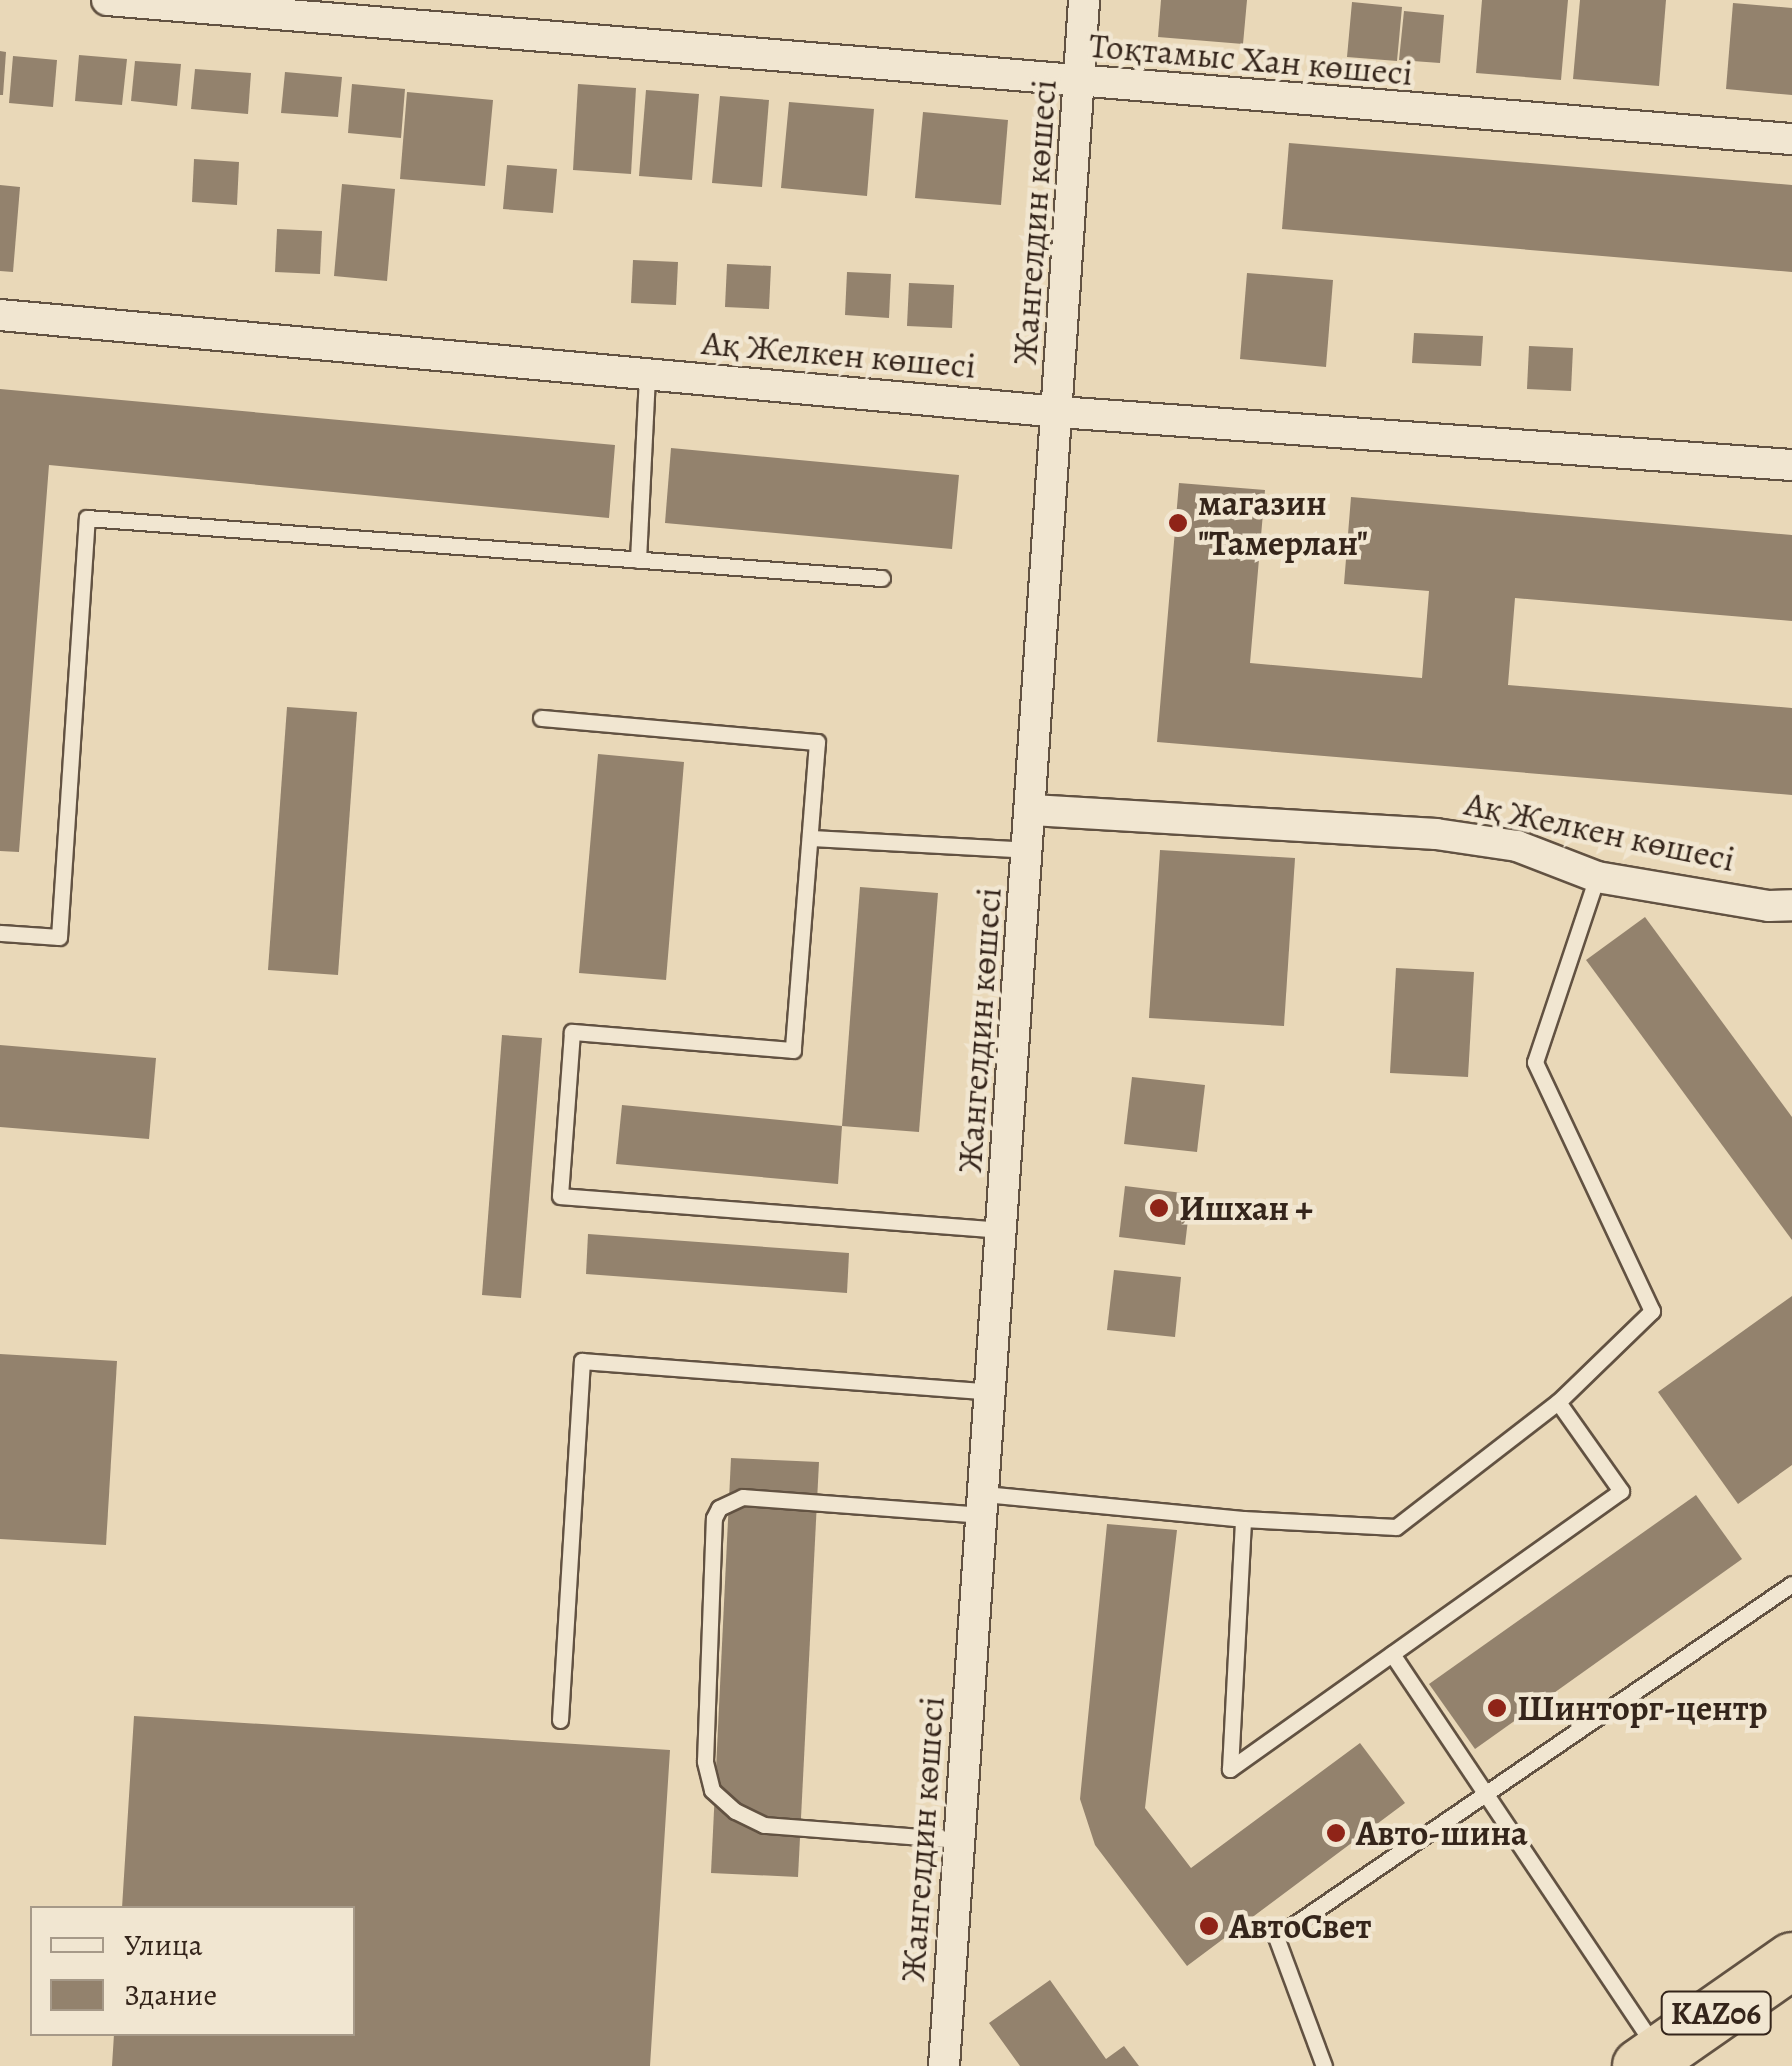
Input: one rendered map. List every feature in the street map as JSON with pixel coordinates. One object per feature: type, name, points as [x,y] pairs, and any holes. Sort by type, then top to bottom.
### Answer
[{"type":"highway","name":"KАZ06","points":[[1650,2059],[1792,1960]]},
{"type":"street","name":"Тоқтамыс Хан көшесі","points":[[107,0],[1792,140]]},
{"type":"street","name":"Жангелдин көшесі","points":[[944,2066],[1082,83],[1084,0]]},
{"type":"street","name":"Ақ Желкен көшесі","points":[[0,315],[1059,412],[1792,464]]},
{"type":"street","name":"Ақ Желкен көшесі","points":[[1032,810],[1436,834],[1517,846],[1597,876],[1769,906],[1792,905]]},
{"type":"lane","points":[[638,560],[647,374]]},
{"type":"lane","points":[[0,933],[59,938],[87,518],[882,578]]},
{"type":"lane","points":[[541,718],[818,742],[793,1050],[572,1032],[560,1196],[1002,1230]]},
{"type":"lane","points":[[810,838],[1029,850]]},
{"type":"lane","points":[[960,1840],[764,1824],[735,1811],[712,1790],[705,1761],[714,1518],[718,1508],[743,1497],[983,1504],[1396,1527],[1558,1402],[1652,1311],[1535,1062],[1597,876]]},
{"type":"lane","points":[[560,1720],[582,1361],[991,1392]]},
{"type":"lane","points":[[1242,1519],[1230,1769],[1622,1490],[1558,1402]]},
{"type":"lane","points":[[1324,2066],[1276,1937],[1484,1790],[1792,1584]]},
{"type":"lane","points":[[1392,1654],[1484,1790],[1650,2059]]},
{"type":"building","points":[[1161,0],[1247,0],[1243,44],[1158,37]]},
{"type":"building","points":[[1482,0],[1568,0],[1561,80],[1476,73]]},
{"type":"building","points":[[1580,0],[1666,0],[1659,86],[1573,79]]},
{"type":"building","points":[[1352,2],[1402,7],[1397,61],[1347,57]]},
{"type":"building","points":[[1733,3],[1792,8],[1792,95],[1726,89]]},
{"type":"building","points":[[1404,11],[1444,15],[1440,63],[1399,60]]},
{"type":"building","points":[[0,51],[6,52],[3,95],[0,95]]},
{"type":"building","points":[[79,55],[127,59],[122,105],[75,101]]},
{"type":"building","points":[[13,56],[57,60],[53,107],[9,103]]},
{"type":"building","points":[[135,61],[181,64],[177,106],[131,101]]},
{"type":"building","points":[[195,69],[251,73],[248,114],[191,109]]},
{"type":"building","points":[[285,72],[342,77],[338,117],[281,113]]},
{"type":"building","points":[[352,84],[405,89],[401,138],[348,133]]},
{"type":"building","points":[[578,84],[636,88],[631,174],[573,170]]},
{"type":"building","points":[[646,90],[699,94],[692,180],[639,176]]},
{"type":"building","points":[[407,92],[493,100],[485,186],[400,179]]},
{"type":"building","points":[[720,96],[769,100],[762,187],[712,183]]},
{"type":"building","points":[[789,102],[874,109],[867,196],[781,188]]},
{"type":"building","points":[[923,112],[1008,120],[1001,205],[915,198]]},
{"type":"building","points":[[1289,143],[1792,185],[1792,272],[1282,229]]},
{"type":"building","points":[[194,159],[239,162],[237,205],[192,202]]},
{"type":"building","points":[[507,165],[557,169],[553,213],[503,209]]},
{"type":"building","points":[[342,184],[395,189],[387,281],[334,276]]},
{"type":"building","points":[[0,185],[20,187],[13,272],[0,271]]},
{"type":"building","points":[[277,229],[322,231],[320,274],[275,272]]},
{"type":"building","points":[[633,260],[678,262],[676,305],[631,303]]},
{"type":"building","points":[[727,264],[771,266],[769,309],[725,307]]},
{"type":"building","points":[[847,272],[891,274],[889,318],[845,315]]},
{"type":"building","points":[[1247,273],[1333,280],[1326,367],[1240,359]]},
{"type":"building","points":[[909,283],[954,285],[952,328],[907,326]]},
{"type":"building","points":[[1414,333],[1483,336],[1481,366],[1412,363]]},
{"type":"building","points":[[1529,346],[1573,348],[1571,391],[1527,389]]},
{"type":"building","points":[[0,389],[615,445],[609,518],[49,465],[19,852],[0,851]]},
{"type":"building","points":[[671,448],[959,475],[952,549],[665,523]]},
{"type":"building","points":[[1179,483],[1265,490],[1250,663],[1422,678],[1429,591],[1344,584],[1351,497],[1792,535],[1792,621],[1515,598],[1508,685],[1792,708],[1792,795],[1157,742]]},
{"type":"building","points":[[287,707],[357,712],[338,975],[268,970]]},
{"type":"building","points":[[598,754],[684,762],[666,980],[579,973]]},
{"type":"building","points":[[1160,850],[1295,858],[1284,1026],[1149,1018]]},
{"type":"building","points":[[860,887],[938,893],[919,1132],[842,1126]]},
{"type":"building","points":[[1645,917],[1792,1117],[1792,1240],[1586,960]]},
{"type":"building","points":[[1396,968],[1474,972],[1468,1077],[1390,1073]]},
{"type":"building","points":[[502,1035],[542,1038],[521,1298],[482,1295]]},
{"type":"building","points":[[0,1045],[156,1058],[149,1139],[0,1127]]},
{"type":"building","points":[[1132,1077],[1205,1085],[1197,1152],[1124,1144]]},
{"type":"building","points":[[622,1105],[842,1126],[838,1184],[616,1164]]},
{"type":"building","points":[[1125,1186],[1191,1194],[1185,1245],[1119,1237]]},
{"type":"building","points":[[588,1234],[849,1253],[847,1293],[586,1274]]},
{"type":"building","points":[[1114,1270],[1181,1277],[1175,1337],[1107,1330]]},
{"type":"building","points":[[1792,1296],[1792,1465],[1738,1504],[1658,1392]]},
{"type":"building","points":[[0,1354],[117,1361],[106,1545],[0,1539]]},
{"type":"building","points":[[731,1458],[819,1462],[798,1877],[711,1873]]},
{"type":"building","points":[[1696,1495],[1742,1559],[1475,1749],[1429,1684]]},
{"type":"building","points":[[1107,1524],[1177,1530],[1145,1808],[1191,1868],[1360,1743],[1405,1803],[1187,1966],[1095,1845],[1080,1799]]},
{"type":"building","points":[[134,1716],[670,1750],[650,2066],[112,2066],[114,2036],[355,2036],[355,1906],[122,1906]]},
{"type":"building","points":[[1050,1980],[1106,2059],[1124,2046],[1139,2066],[1020,2066],[989,2023]]},
{"type":"place","name":"магазин \"Тамерлан\"","points":[[1178,523]]},
{"type":"place","name":"Ишхан +","points":[[1159,1208]]},
{"type":"place","name":"Шинторг-центр","points":[[1497,1708]]},
{"type":"place","name":"Авто-шина","points":[[1336,1833]]},
{"type":"place","name":"АвтоСвет","points":[[1209,1926]]}]
